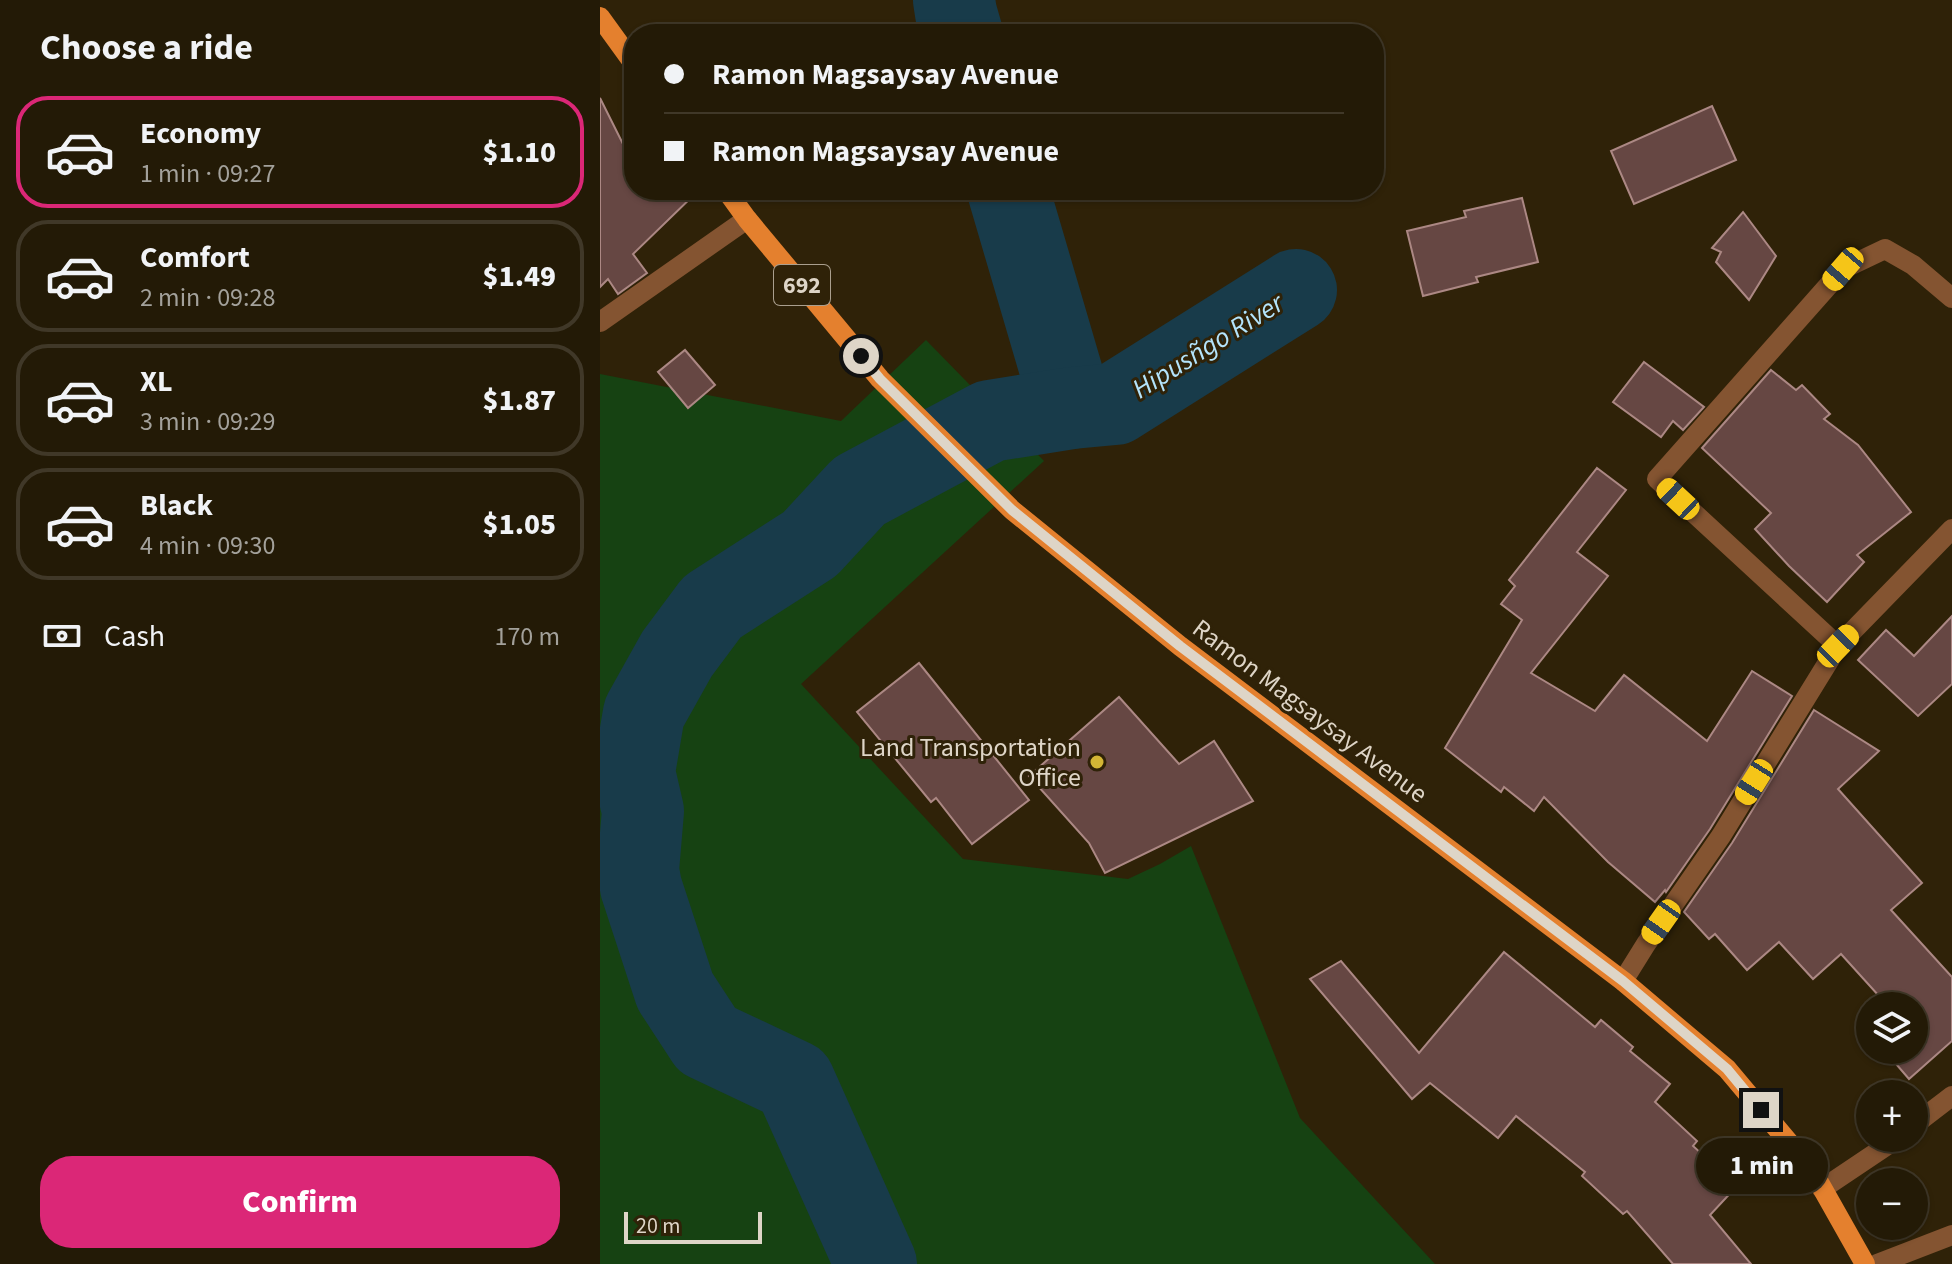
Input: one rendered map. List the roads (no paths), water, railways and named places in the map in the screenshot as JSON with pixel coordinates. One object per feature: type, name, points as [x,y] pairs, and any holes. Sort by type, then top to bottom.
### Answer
[{"type":"main road","points":[[600,17],[624,50]]},
{"type":"main road","name":"Ramon Magsaysay Avenue","points":[[733,200],[880,379],[1012,510],[1180,646],[1623,981],[1727,1069],[1812,1170],[1865,1264]]},
{"type":"street","points":[[600,322],[747,219]]},
{"type":"street","points":[[1838,646],[1657,479],[1843,269],[1885,249],[1913,265],[1952,298]]},
{"type":"street","points":[[1623,981],[1721,836],[1838,646],[1952,529]]},
{"type":"street","points":[[1928,1114],[1952,1096]]},
{"type":"street","points":[[1822,1189],[1877,1152]]},
{"type":"street","points":[[1877,1264],[1952,1235]]},
{"type":"waterway","name":"Hipusñgo River","points":[[954,0],[959,24]]},
{"type":"waterway","name":"Hipusñgo River","points":[[1011,200],[1072,408]]},
{"type":"waterway","name":"Hipusñgo River","points":[[876,1264],[794,1081],[707,1040],[675,991],[638,870],[643,811],[634,772],[644,713],[677,654],[712,607],[810,544],[859,491],[990,421],[1115,404],[1296,290]]},
{"type":"place","name":"Land Transportation Office","points":[[1097,762]]}]
